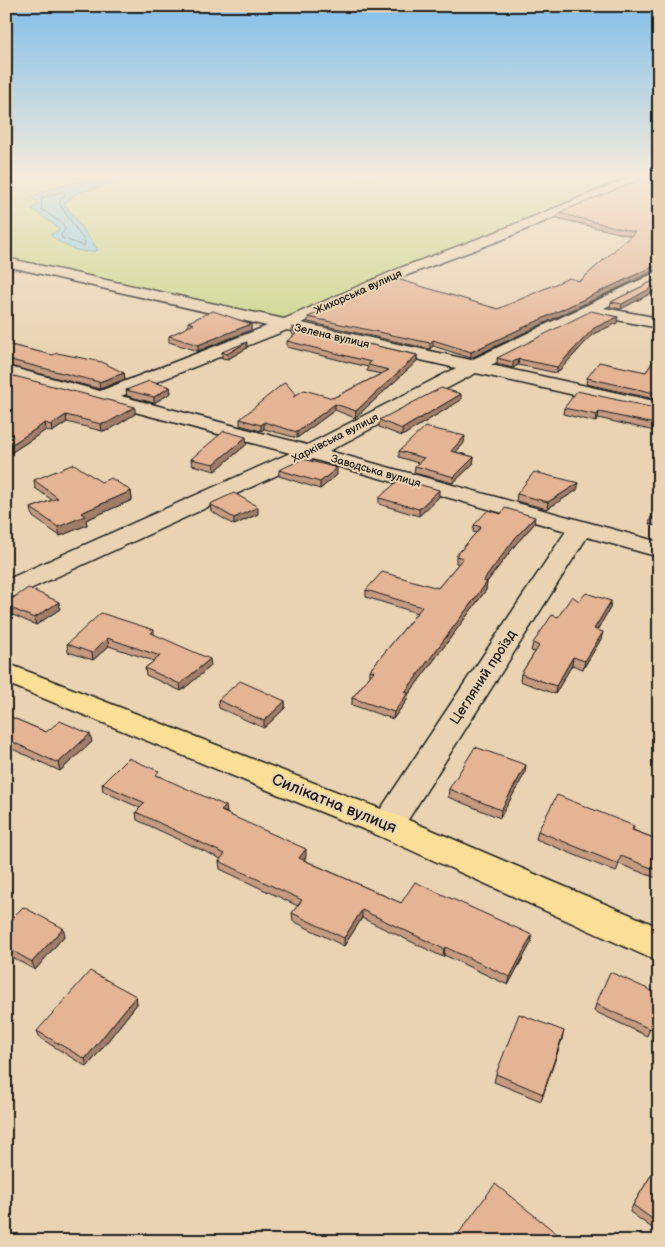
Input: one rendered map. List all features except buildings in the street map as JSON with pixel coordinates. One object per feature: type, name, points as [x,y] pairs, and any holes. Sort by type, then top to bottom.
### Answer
[{"type":"main road","name":"Силікатна вулиця","points":[[6,672],[387,825],[659,944]]},
{"type":"street","name":"Жихорська вулиця","points":[[104,396],[284,325],[405,272],[500,235]]},
{"type":"street","name":"Зелена вулиця","points":[[6,262],[659,408]]},
{"type":"street","name":"Харківська вулиця","points":[[6,590],[310,452],[472,367],[659,275]]},
{"type":"street","points":[[587,310],[659,323]]},
{"type":"street","name":"Заводська вулиця","points":[[10,381],[36,379],[104,396],[659,550]]},
{"type":"street","name":"Цегляний проїзд","points":[[387,825],[580,529]]},
{"type":"green space","points":[[6,235],[498,235],[284,325],[6,262]]},
{"type":"water","points":[[50,235],[87,235],[98,250],[79,251]]}]
